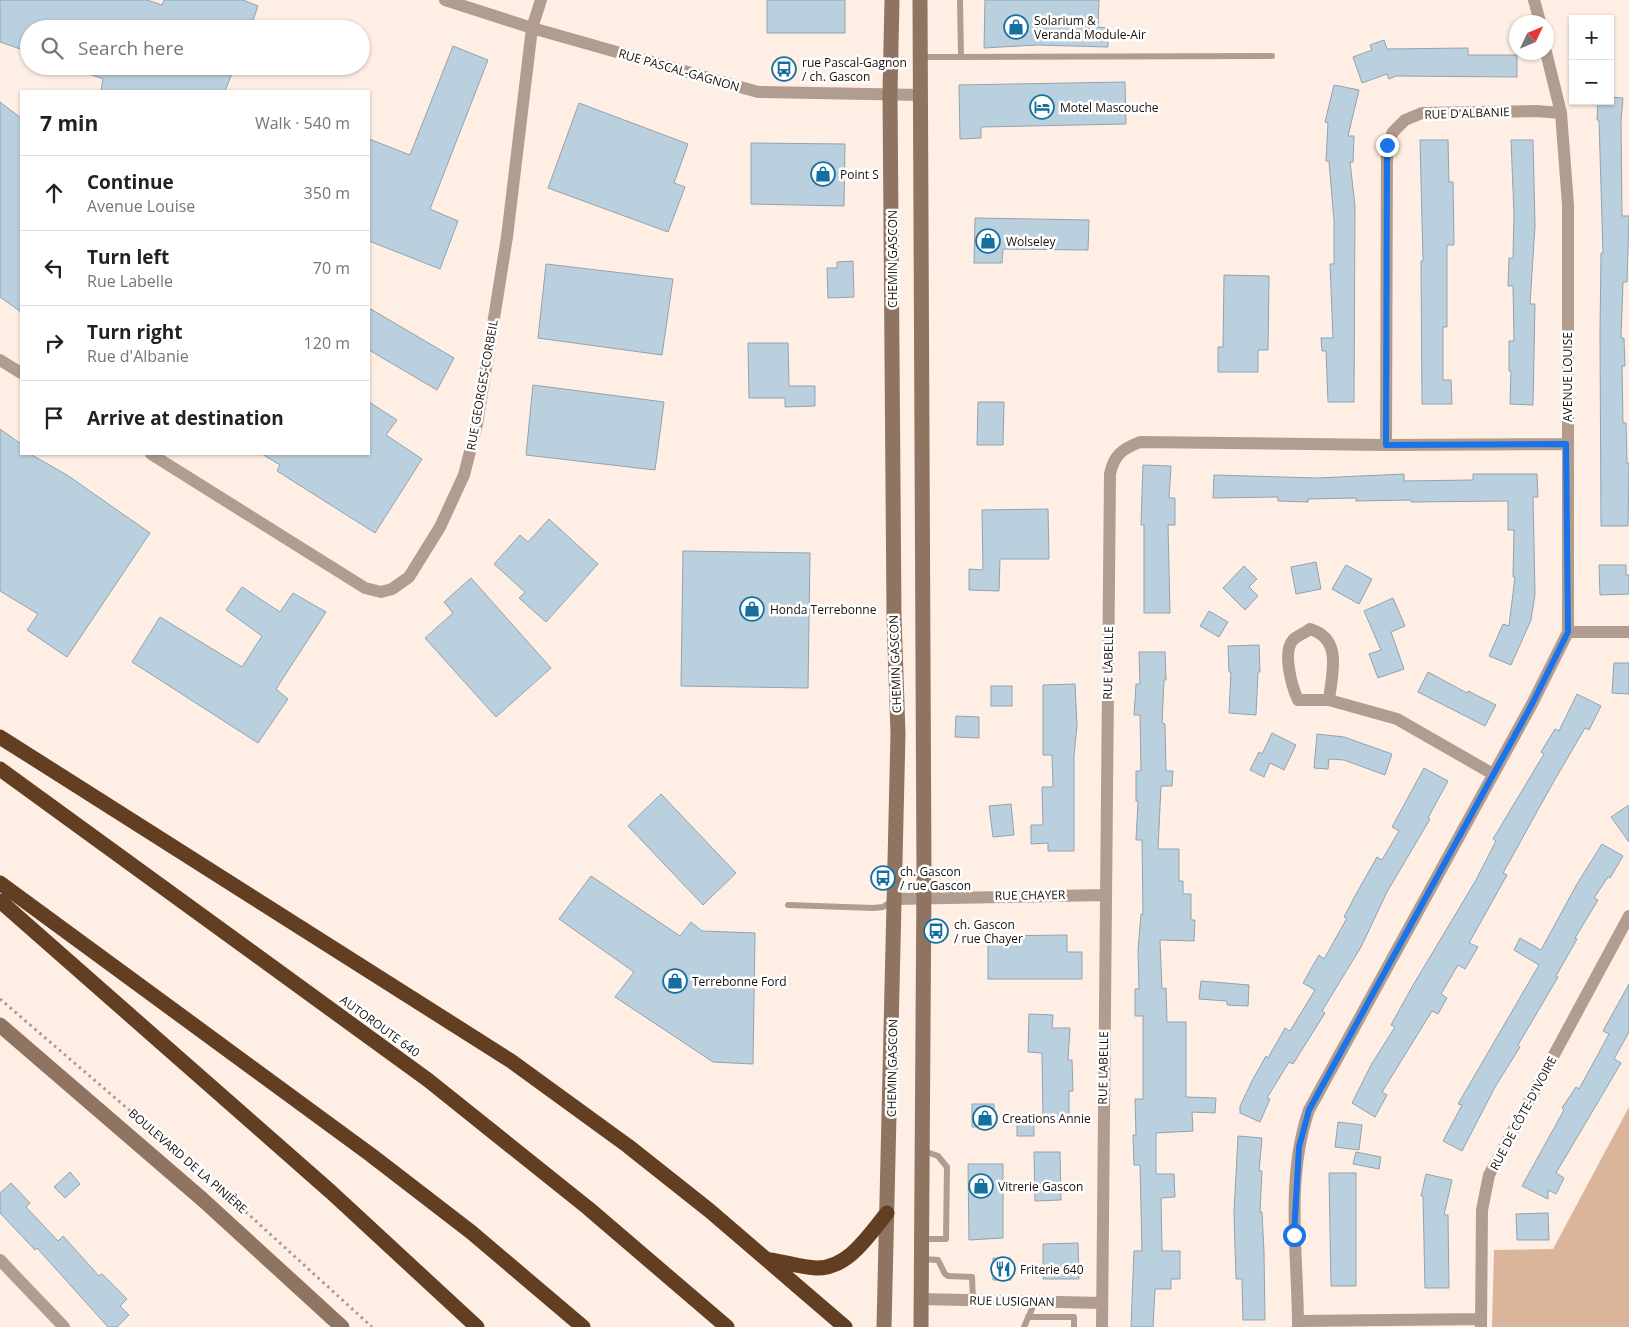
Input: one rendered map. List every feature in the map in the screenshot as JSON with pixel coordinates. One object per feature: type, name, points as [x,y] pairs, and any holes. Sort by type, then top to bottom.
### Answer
[{"type":"highway","points":[[0,737],[497,1052],[658,1169],[769,1259],[845,1327]]},
{"type":"highway","name":"AUTOROUTE 640","points":[[0,769],[458,1104],[596,1214],[727,1327]]},
{"type":"highway","points":[[0,883],[371,1155],[471,1232],[583,1327]]},
{"type":"highway","points":[[0,901],[318,1180],[477,1327]]},
{"type":"highway","points":[[769,1259],[811,1267],[830,1266],[852,1253],[888,1214]]},
{"type":"main road","name":"CHEMIN GASCON","points":[[884,1327],[898,734],[894,616],[890,93],[892,0]]},
{"type":"main road","points":[[920,0],[924,898],[921,1327]]},
{"type":"main road","name":"BOULEVARD DE LA PINIÈRE","points":[[0,1026],[188,1188],[342,1327]]},
{"type":"street","name":"RUE PASCAL-GAGNON","points":[[445,0],[532,28],[758,92],[921,95]]},
{"type":"street","name":"RUE GEORGES-CORBEIL","points":[[152,455],[365,588],[381,592],[392,589],[409,577],[440,527],[464,475],[477,424],[506,237],[532,28],[541,0]]},
{"type":"street","points":[[1534,0],[1538,15]]},
{"type":"street","name":"AVENUE LOUISE","points":[[1298,1324],[1294,1235],[1299,1147],[1309,1110],[1493,774],[1568,632],[1566,444],[1568,205],[1561,113],[1548,60]]},
{"type":"street","name":"RUE D'ALBANIE","points":[[1386,445],[1387,145],[1393,132],[1405,120],[1422,113],[1536,111],[1561,113]]},
{"type":"street","points":[[0,360],[20,372]]},
{"type":"street","name":"RUE LABELLE","points":[[1102,1327],[1105,895],[1110,474],[1112,461],[1122,450],[1140,442],[1386,445],[1566,444]]},
{"type":"street","points":[[1329,700],[1333,670],[1332,646],[1323,633],[1310,629],[1294,639],[1290,645],[1288,668],[1292,688],[1298,700],[1329,700],[1397,719],[1493,774]]},
{"type":"street","points":[[1568,632],[1629,632]]},
{"type":"street","name":"RUE CHAYER","points":[[894,899],[1105,895]]},
{"type":"street","name":"RUE DE CÔTE-D'IVOIRE","points":[[1481,1323],[1482,1210],[1489,1175],[1629,916]]},
{"type":"street","points":[[0,1260],[64,1327]]},
{"type":"street","name":"RUE LUSIGNAN","points":[[921,1299],[1102,1302]]},
{"type":"street","points":[[1298,1324],[1481,1323]]},
{"type":"lane","points":[[960,0],[961,57]]},
{"type":"lane","points":[[921,57],[1272,56]]},
{"type":"lane","points":[[788,905],[873,908],[883,907],[894,899]]},
{"type":"lane","points":[[921,1239],[946,1239],[947,1167],[938,1156],[922,1151]]},
{"type":"lane","points":[[921,1259],[938,1260],[948,1276],[972,1277],[973,1301]]},
{"type":"lane","points":[[1024,1327],[1035,1302]]},
{"type":"lane","points":[[1074,1327],[1075,1302]]},
{"type":"lane","points":[[1028,1316],[1074,1317]]},
{"type":"path","name":"BOULEVARD DE LA PINIÈRE","points":[[0,999],[213,1182],[372,1327]]},
{"type":"shaded area","points":[[1629,1107],[1629,1327],[1492,1327],[1494,1250],[1553,1249]]},
{"type":"building","points":[[0,0],[147,0],[162,5],[164,0],[243,0],[258,6],[253,20],[20,20],[20,49],[0,42]]},
{"type":"building","points":[[767,0],[845,0],[845,33],[767,33]]},
{"type":"building","points":[[985,0],[1099,0],[1098,27],[1108,28],[1108,47],[1037,45],[984,48]]},
{"type":"building","points":[[1384,40],[1387,49],[1468,48],[1468,55],[1509,55],[1509,60],[1517,60],[1517,77],[1396,76],[1389,79],[1387,74],[1362,83],[1353,57],[1372,50],[1370,45]]},
{"type":"building","points":[[453,46],[488,60],[430,209],[458,221],[440,269],[370,241],[370,139],[410,155]]},
{"type":"building","points":[[92,75],[231,75],[225,90],[101,90],[103,79]]},
{"type":"building","points":[[1125,82],[1126,124],[981,127],[981,138],[960,139],[959,85]]},
{"type":"building","points":[[1334,85],[1359,90],[1348,136],[1354,136],[1353,162],[1350,162],[1355,206],[1354,402],[1328,402],[1326,351],[1322,351],[1321,338],[1333,338],[1330,264],[1334,264],[1334,221],[1329,161],[1326,161],[1328,123],[1325,122]]},
{"type":"building","points":[[1614,97],[1623,98],[1621,121],[1622,216],[1629,216],[1627,282],[1623,282],[1621,338],[1624,338],[1625,366],[1622,366],[1623,423],[1626,423],[1627,463],[1629,463],[1628,526],[1601,526],[1600,334],[1601,253],[1603,253],[1599,120],[1597,120],[1598,105],[1614,105]]},
{"type":"building","points":[[0,102],[20,117],[20,311],[0,297]]},
{"type":"building","points":[[579,103],[688,144],[674,183],[685,187],[668,232],[548,188]]},
{"type":"building","points":[[1420,140],[1448,140],[1449,182],[1453,182],[1454,245],[1447,245],[1447,327],[1443,327],[1443,380],[1451,380],[1452,404],[1422,404],[1421,261],[1423,261]]},
{"type":"building","points":[[1511,140],[1533,140],[1535,226],[1530,304],[1535,304],[1533,405],[1510,404],[1511,371],[1509,371],[1509,341],[1514,341],[1513,286],[1508,286],[1509,258],[1513,258],[1514,214]]},
{"type":"building","points":[[751,143],[845,144],[844,206],[751,204]]},
{"type":"building","points":[[975,218],[1089,220],[1088,250],[1003,249],[1002,263],[974,263]]},
{"type":"building","points":[[853,261],[854,297],[828,298],[827,268],[837,268],[837,262]]},
{"type":"building","points":[[546,264],[673,279],[662,355],[538,338]]},
{"type":"building","points":[[1224,275],[1269,276],[1268,350],[1258,350],[1258,372],[1218,372],[1218,347],[1223,347]]},
{"type":"building","points":[[370,309],[454,358],[437,390],[370,351]]},
{"type":"building","points":[[748,343],[788,343],[789,386],[815,386],[815,406],[785,407],[785,398],[749,398]]},
{"type":"building","points":[[533,385],[664,402],[655,470],[526,455]]},
{"type":"building","points":[[978,402],[1004,402],[1003,445],[977,445]]},
{"type":"building","points":[[370,403],[397,420],[386,435],[422,459],[375,533],[277,471],[280,465],[264,455],[370,455]]},
{"type":"building","points":[[0,429],[20,443],[20,455],[32,455],[67,475],[150,533],[67,657],[27,630],[38,614],[0,591]]},
{"type":"building","points":[[1143,465],[1171,466],[1169,498],[1175,498],[1175,525],[1168,525],[1170,613],[1144,613],[1144,525],[1141,525]]},
{"type":"building","points":[[1404,474],[1404,481],[1473,480],[1473,474],[1537,474],[1538,497],[1533,497],[1535,594],[1531,620],[1511,665],[1489,656],[1503,624],[1509,626],[1515,577],[1513,577],[1514,530],[1508,530],[1508,501],[1356,501],[1356,498],[1308,499],[1308,502],[1278,501],[1278,497],[1213,498],[1214,475],[1317,478]]},
{"type":"building","points":[[1048,509],[1049,559],[1000,559],[999,591],[969,590],[969,569],[983,570],[982,510]]},
{"type":"building","points":[[549,519],[598,564],[546,622],[519,598],[525,592],[494,564],[520,535],[528,542]]},
{"type":"building","points":[[683,551],[810,553],[808,688],[681,686]]},
{"type":"building","points":[[1316,562],[1321,589],[1296,594],[1291,567]]},
{"type":"building","points":[[1346,565],[1372,579],[1359,604],[1332,589]]},
{"type":"building","points":[[1599,565],[1626,565],[1626,575],[1629,575],[1629,594],[1600,595]]},
{"type":"building","points":[[1244,566],[1257,579],[1249,587],[1258,596],[1245,610],[1223,588]]},
{"type":"building","points":[[471,578],[551,668],[496,717],[425,638],[453,613],[444,602]]},
{"type":"building","points":[[242,587],[280,612],[293,593],[326,612],[276,689],[288,699],[258,743],[132,662],[160,617],[242,667],[262,636],[226,610]]},
{"type":"building","points":[[1393,598],[1405,626],[1391,632],[1404,669],[1378,678],[1369,654],[1381,650],[1364,611]]},
{"type":"building","points":[[1209,611],[1228,622],[1219,637],[1200,626]]},
{"type":"building","points":[[1259,645],[1260,672],[1258,672],[1256,715],[1229,713],[1231,672],[1229,672],[1228,646]]},
{"type":"building","points":[[1139,652],[1165,652],[1166,680],[1164,680],[1162,723],[1165,724],[1166,771],[1173,771],[1172,786],[1161,786],[1158,849],[1179,849],[1179,881],[1183,881],[1183,894],[1191,894],[1191,920],[1195,920],[1194,941],[1160,940],[1162,989],[1166,988],[1167,1022],[1186,1022],[1186,1097],[1216,1098],[1215,1113],[1192,1112],[1193,1131],[1156,1133],[1156,1174],[1174,1174],[1175,1197],[1161,1198],[1162,1251],[1180,1251],[1180,1279],[1171,1279],[1171,1289],[1155,1289],[1153,1327],[1131,1327],[1134,1251],[1142,1251],[1140,1165],[1134,1165],[1133,1135],[1136,1135],[1135,1099],[1143,1099],[1143,1016],[1135,1016],[1135,989],[1139,989],[1138,951],[1141,914],[1143,915],[1142,840],[1136,840],[1138,801],[1136,801],[1136,771],[1141,771],[1140,715],[1134,715],[1136,684],[1140,684]]},
{"type":"building","points":[[1614,663],[1629,663],[1629,694],[1612,693]]},
{"type":"building","points":[[1428,672],[1467,693],[1468,691],[1496,705],[1485,726],[1418,692]]},
{"type":"building","points":[[1075,684],[1077,725],[1074,756],[1074,851],[1048,851],[1048,843],[1031,844],[1031,825],[1043,825],[1042,787],[1053,787],[1052,755],[1043,755],[1043,685]]},
{"type":"building","points":[[991,686],[1012,686],[1012,706],[991,706]]},
{"type":"building","points":[[1577,694],[1601,706],[1589,730],[1585,728],[1503,873],[1507,875],[1469,943],[1478,947],[1465,969],[1458,965],[1441,994],[1447,998],[1438,1014],[1432,1011],[1382,1092],[1387,1095],[1375,1117],[1352,1103],[1371,1065],[1395,1027],[1391,1025],[1412,987],[1476,880],[1496,841],[1493,839],[1544,754],[1541,752],[1555,729],[1559,731]]},
{"type":"building","points":[[956,716],[979,717],[979,738],[955,737]]},
{"type":"building","points":[[1272,733],[1296,745],[1284,770],[1270,763],[1264,777],[1250,770],[1259,752],[1262,754]]},
{"type":"building","points":[[1317,734],[1344,737],[1392,754],[1385,775],[1344,760],[1329,759],[1328,769],[1314,768]]},
{"type":"building","points":[[1424,768],[1448,781],[1428,818],[1430,819],[1387,892],[1361,947],[1322,1011],[1325,1013],[1293,1064],[1289,1062],[1267,1098],[1270,1099],[1260,1122],[1240,1113],[1240,1106],[1266,1056],[1268,1058],[1285,1028],[1290,1031],[1315,990],[1303,983],[1319,955],[1324,959],[1347,918],[1344,917],[1377,857],[1382,860],[1399,831],[1392,827]]},
{"type":"building","points":[[661,794],[736,873],[703,905],[628,826]]},
{"type":"building","points":[[1011,804],[1014,835],[993,837],[989,806]]},
{"type":"building","points":[[1629,805],[1629,842],[1611,817]]},
{"type":"building","points":[[1602,844],[1623,856],[1610,878],[1608,877],[1594,898],[1598,900],[1575,938],[1577,939],[1556,976],[1558,977],[1518,1045],[1520,1047],[1495,1087],[1462,1151],[1443,1141],[1462,1105],[1458,1104],[1539,965],[1514,950],[1520,938],[1541,950],[1577,884]]},
{"type":"building","points":[[591,876],[680,936],[691,922],[702,931],[755,933],[753,1064],[713,1062],[615,997],[634,972],[559,919]]},
{"type":"building","points":[[1067,935],[1067,952],[1082,952],[1082,979],[988,979],[988,936]]},
{"type":"building","points":[[1201,981],[1249,985],[1248,1006],[1227,1005],[1227,1001],[1199,999]]},
{"type":"building","points":[[1629,984],[1629,1032],[1614,1059],[1621,1063],[1556,1173],[1564,1178],[1556,1194],[1548,1190],[1548,1199],[1522,1186],[1564,1110],[1562,1108],[1576,1087],[1579,1089],[1609,1034],[1603,1031]]},
{"type":"building","points":[[1029,1014],[1053,1015],[1052,1028],[1070,1028],[1068,1060],[1072,1060],[1073,1091],[1069,1091],[1069,1121],[1043,1122],[1042,1053],[1028,1052]]},
{"type":"building","points":[[972,1104],[994,1104],[994,1127],[972,1127]]},
{"type":"building","points":[[1034,1117],[1034,1136],[1017,1136],[1017,1118]]},
{"type":"building","points":[[1338,1122],[1362,1125],[1359,1150],[1335,1147]]},
{"type":"building","points":[[1238,1136],[1262,1138],[1259,1171],[1262,1171],[1260,1212],[1262,1212],[1264,1252],[1265,1320],[1243,1320],[1242,1279],[1236,1279],[1234,1213]]},
{"type":"building","points":[[1034,1152],[1060,1152],[1061,1200],[1035,1201]]},
{"type":"building","points":[[1356,1152],[1381,1157],[1379,1169],[1353,1164]]},
{"type":"building","points":[[968,1164],[1003,1164],[1003,1238],[969,1240]]},
{"type":"building","points":[[70,1172],[80,1184],[65,1198],[54,1187]]},
{"type":"building","points":[[1329,1173],[1356,1173],[1356,1286],[1331,1286]]},
{"type":"building","points":[[1426,1174],[1452,1180],[1444,1215],[1448,1215],[1449,1288],[1425,1288],[1423,1196],[1421,1196]]},
{"type":"building","points":[[11,1183],[30,1203],[26,1207],[58,1241],[63,1236],[99,1276],[102,1274],[127,1299],[120,1306],[129,1315],[117,1327],[108,1327],[37,1248],[35,1250],[0,1213],[0,1193]]},
{"type":"building","points":[[1548,1213],[1549,1240],[1517,1240],[1516,1214]]},
{"type":"building","points":[[1078,1243],[1079,1279],[1043,1279],[1043,1244]]},
{"type":"building","points":[[993,1258],[1010,1258],[1011,1280],[993,1280]]},
{"type":"place","name":"Solarium & Veranda Module-Air","points":[[1016,27]]},
{"type":"place","name":"rue Pascal-Gagnon / ch. Gascon","points":[[784,69]]},
{"type":"place","name":"Motel Mascouche","points":[[1042,107]]},
{"type":"place","name":"Point S","points":[[823,174]]},
{"type":"place","name":"Wolseley","points":[[988,241]]},
{"type":"place","name":"Honda Terrebonne","points":[[752,609]]},
{"type":"place","name":"ch. Gascon / rue Gascon","points":[[883,878]]},
{"type":"place","name":"ch. Gascon / rue Chayer","points":[[936,931]]},
{"type":"place","name":"Terrebonne Ford","points":[[675,981]]},
{"type":"place","name":"Creations Annie","points":[[985,1118]]},
{"type":"place","name":"Vitrerie Gascon","points":[[981,1186]]},
{"type":"place","name":"Friterie 640","points":[[1003,1269]]},
{"type":"route","points":[[1294,1235],[1299,1147],[1302,1130],[1309,1110],[1532,704],[1568,632],[1566,444],[1386,445],[1387,145]]}]
